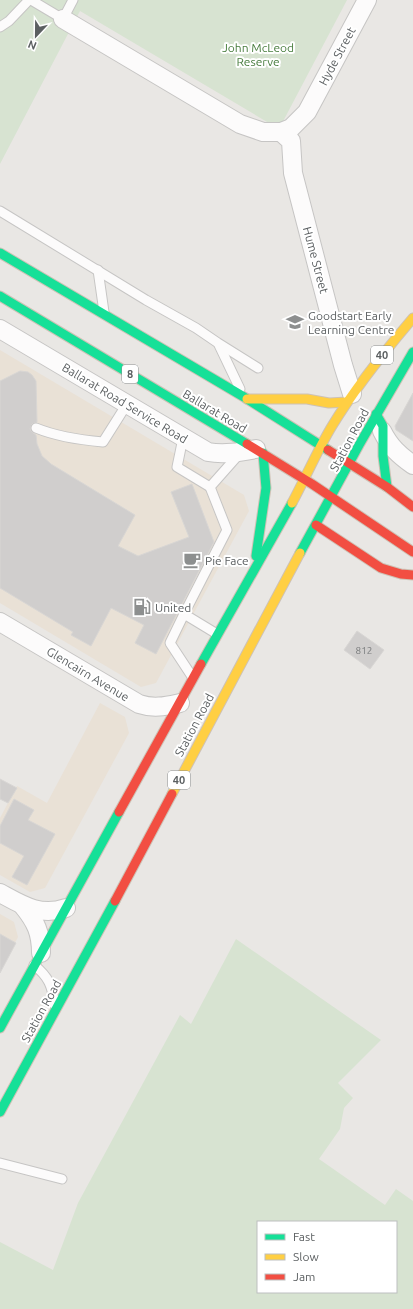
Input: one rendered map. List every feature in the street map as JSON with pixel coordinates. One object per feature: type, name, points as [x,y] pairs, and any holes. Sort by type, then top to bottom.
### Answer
[{"type":"main road","points":[[0,253],[246,398],[321,444],[387,487],[413,506]]},
{"type":"main road","name":"Ballarat Road","points":[[0,296],[253,451],[304,479],[359,514],[413,552]]},
{"type":"main road","name":"Station Road","points":[[0,1028],[217,634],[290,506],[321,444],[350,398],[372,367],[413,318]]},
{"type":"main road","name":"Station Road","points":[[0,1112],[376,414],[413,352]]},
{"type":"main road","points":[[246,398],[307,399],[329,403],[350,398]]},
{"type":"main road","points":[[376,414],[383,426],[383,456],[387,487]]},
{"type":"main road","points":[[253,451],[266,488],[254,569]]},
{"type":"main road","points":[[316,525],[381,568],[401,574],[413,575]]},
{"type":"main road","points":[[0,1090],[9,1094]]},
{"type":"street","name":"Hyde Street","points":[[283,139],[291,128],[308,112],[367,0]]},
{"type":"street","points":[[64,19],[240,124],[270,133],[283,139]]},
{"type":"street","name":"Hume Street","points":[[283,139],[335,329],[350,398]]},
{"type":"street","name":"Ballarat Road Service Road","points":[[0,329],[208,452],[217,454],[253,451]]},
{"type":"street","points":[[382,431],[394,450],[413,465]]},
{"type":"street","name":"Glencairn Avenue","points":[[0,622],[139,704],[150,707],[161,707],[180,703]]},
{"type":"street","points":[[0,893],[23,906],[46,911],[57,911],[66,908]]},
{"type":"street","points":[[23,906],[31,916],[41,939],[38,959]]},
{"type":"lane","points":[[0,27],[9,21],[30,0],[43,3],[64,19],[73,0]]},
{"type":"lane","points":[[0,211],[146,300],[196,328],[258,368]]},
{"type":"lane","points":[[98,270],[104,314]]},
{"type":"lane","points":[[218,343],[246,398]]},
{"type":"lane","points":[[36,428],[51,434],[103,442],[127,404]]},
{"type":"lane","points":[[183,438],[177,467],[210,487],[227,530],[170,643],[193,680]]},
{"type":"lane","points":[[210,487],[253,451]]},
{"type":"lane","points":[[184,614],[217,634]]},
{"type":"lane","points":[[38,959],[52,990],[56,1009]]},
{"type":"lane","points":[[0,1163],[62,1179]]},
{"type":"shaded area","points":[[0,350],[244,495],[249,511],[156,683],[141,687],[0,603]]},
{"type":"shaded area","points":[[100,703],[125,717],[129,733],[45,888],[30,892],[0,875],[0,818],[17,786],[47,803]]},
{"type":"shaded area","points":[[0,914],[14,922],[18,937],[0,971]]},
{"type":"green space","name":"John McLeod Reserve","points":[[0,0],[347,0],[279,129],[80,11],[0,164]]},
{"type":"green space","points":[[236,939],[381,1040],[338,1083],[353,1098],[344,1108],[340,1129],[319,1159],[385,1205],[396,1189],[413,1201],[413,1309],[0,1309],[0,1242],[53,1270],[78,1203],[180,1015],[191,1024]]},
{"type":"building","points":[[20,371],[28,372],[36,381],[37,422],[32,424],[30,429],[36,435],[37,444],[42,456],[51,464],[135,515],[118,546],[138,556],[189,537],[171,492],[192,484],[214,542],[156,654],[135,643],[144,625],[111,608],[91,646],[71,635],[73,632],[0,588],[0,381]]},
{"type":"building","points":[[413,393],[413,441],[396,430],[395,426]]},
{"type":"building","points":[[357,631],[384,650],[370,669],[344,650]]},
{"type":"building","points":[[0,779],[17,788],[8,803],[0,799]]},
{"type":"building","points":[[14,799],[34,810],[28,820],[55,834],[27,885],[12,877],[24,856],[0,843],[0,826]]},
{"type":"building","points":[[0,934],[16,943],[0,973]]},
{"type":"traffic: fast","points":[[0,253],[244,397],[328,450]]},
{"type":"traffic: fast","points":[[0,296],[247,444]]},
{"type":"traffic: fast","points":[[300,553],[359,445],[413,352]]},
{"type":"traffic: fast","points":[[376,414],[383,426],[383,456],[387,487]]},
{"type":"traffic: fast","points":[[256,556],[266,488],[263,453]]},
{"type":"traffic: fast","points":[[201,664],[292,503]]},
{"type":"traffic: fast","points":[[0,1028],[119,812]]},
{"type":"traffic: fast","points":[[0,1112],[115,901]]},
{"type":"traffic: slow","points":[[292,503],[321,445],[350,398],[370,370],[413,318]]},
{"type":"traffic: slow","points":[[247,399],[307,399],[329,403],[347,402]]},
{"type":"traffic: slow","points":[[172,794],[300,553]]},
{"type":"traffic: jam","points":[[247,444],[312,484],[413,552]]},
{"type":"traffic: jam","points":[[328,450],[387,487],[413,507]]},
{"type":"traffic: jam","points":[[316,525],[381,568],[401,574],[413,575]]},
{"type":"traffic: jam","points":[[119,812],[201,664]]},
{"type":"traffic: jam","points":[[115,901],[172,794]]},
{"type":"place","name":"Goodstart Early Learning Centre","points":[[295,322]]},
{"type":"place","name":"Pie Face","points":[[192,560]]},
{"type":"place","name":"United","points":[[142,607]]}]
